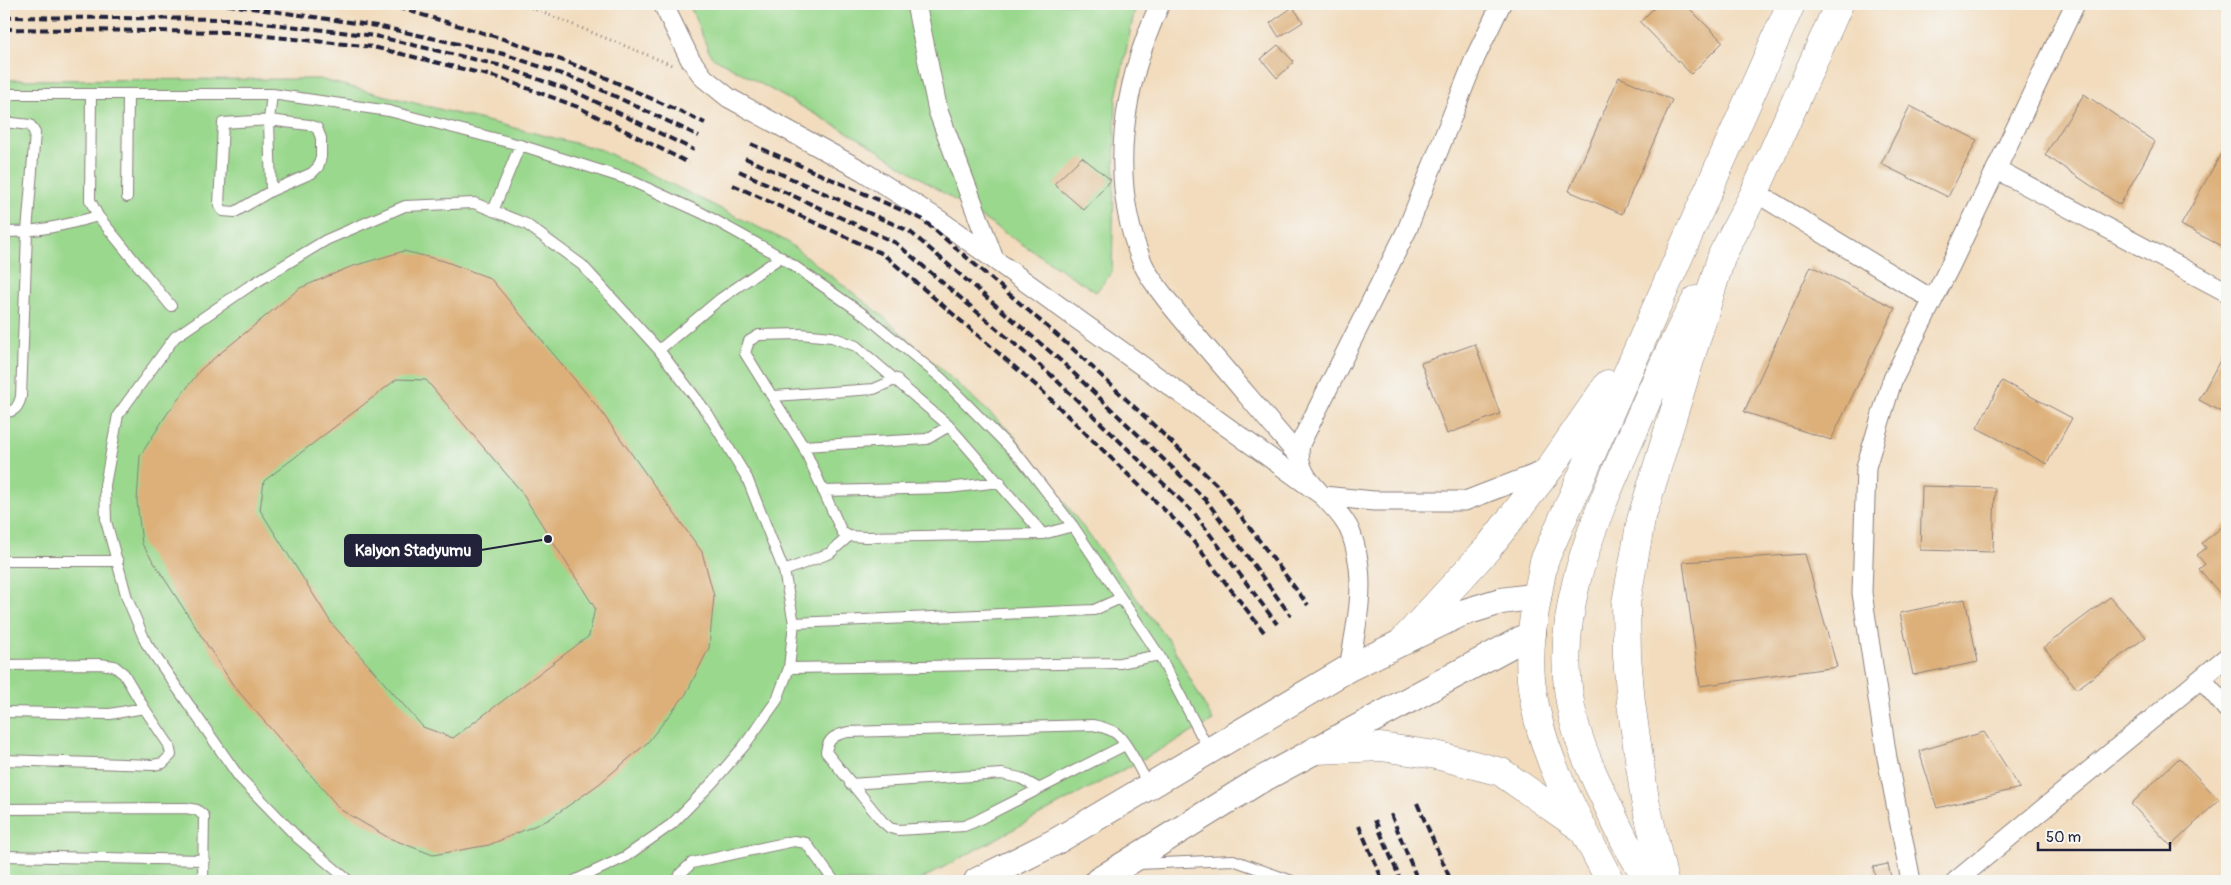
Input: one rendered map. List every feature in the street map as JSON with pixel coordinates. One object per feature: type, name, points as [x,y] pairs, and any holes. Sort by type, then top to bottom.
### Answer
[{"type":"main road","points":[[1610,881],[1565,794],[1547,746],[1532,694],[1531,648],[1533,617],[1544,561],[1791,4]]},
{"type":"main road","points":[[1650,881],[1634,859],[1593,774],[1579,739],[1570,704],[1566,671],[1570,614],[1582,555],[1600,506],[1675,338],[1755,192],[1839,4]]},
{"type":"main road","points":[[1664,881],[1645,800],[1637,748],[1628,656],[1626,603],[1641,520],[1722,255]]},
{"type":"main road","points":[[1403,641],[1488,548],[1550,468],[1646,330]]},
{"type":"main road","points":[[1538,596],[1570,614]]},
{"type":"main road","points":[[1533,633],[1570,614]]},
{"type":"main road","points":[[1317,750],[1381,747],[1436,756],[1501,772],[1584,830]]},
{"type":"street","points":[[663,4],[690,59],[704,78],[730,98],[861,170],[938,219],[1323,496],[1374,502],[1465,501],[1550,468]]},
{"type":"street","points":[[916,4],[938,111],[994,259]]},
{"type":"street","points":[[1160,4],[1145,36],[1127,99],[1122,136],[1125,191],[1133,230],[1144,265],[1178,313],[1298,455]]},
{"type":"street","points":[[1349,668],[1360,608],[1358,555],[1346,523],[1302,470],[1298,455],[1300,444],[1407,230],[1475,58],[1502,4]]},
{"type":"street","points":[[1911,881],[1887,758],[1862,593],[1866,467],[1892,381],[1933,300],[2075,4]]},
{"type":"street","points":[[1996,169],[2227,292]]},
{"type":"street","points":[[1755,192],[1933,300]]},
{"type":"street","points":[[977,881],[1055,842],[1349,668],[1462,613],[1501,601],[1538,596]]},
{"type":"street","points":[[1098,881],[1257,782],[1533,633]]},
{"type":"street","points":[[1956,881],[2227,657]]},
{"type":"street","points":[[2202,679],[2227,709]]},
{"type":"lane","points":[[4,94],[272,94],[389,111],[520,145],[627,179],[702,213],[781,257],[866,316],[941,378],[1022,460],[1073,526],[1159,655],[1210,750]]},
{"type":"lane","points":[[91,94],[90,200],[98,216],[171,306]]},
{"type":"lane","points":[[127,197],[128,94]]},
{"type":"lane","points":[[271,191],[269,120],[272,94]]},
{"type":"lane","points":[[269,120],[309,125],[317,128],[321,138],[321,157],[318,167],[312,173],[271,191],[235,212],[223,211],[219,205],[223,123],[269,120]]},
{"type":"lane","points":[[4,122],[30,125],[35,133],[27,232],[21,396],[18,407],[11,412],[4,412]]},
{"type":"lane","points":[[494,211],[520,145]]},
{"type":"lane","points":[[349,881],[298,838],[239,777],[146,643],[126,598],[118,561],[106,521],[105,485],[118,415],[174,337],[248,286],[326,240],[405,206],[474,203],[526,224],[582,265],[659,350],[708,414],[747,478],[784,571],[794,623],[789,668],[777,700],[744,746],[679,817],[625,857],[574,881]]},
{"type":"lane","points":[[4,232],[27,232],[61,227],[98,216]]},
{"type":"lane","points":[[659,350],[720,299],[781,257]]},
{"type":"lane","points":[[1043,534],[1000,482],[949,426],[897,379],[856,346],[832,337],[800,334],[759,335],[749,341],[745,352],[774,396],[803,446],[836,523],[842,532],[849,536],[1043,534],[1073,526]]},
{"type":"lane","points":[[774,396],[874,389],[897,379]]},
{"type":"lane","points":[[803,446],[927,439],[949,426]]},
{"type":"lane","points":[[823,491],[948,488],[1000,482]]},
{"type":"lane","points":[[784,571],[830,553],[849,536]]},
{"type":"lane","points":[[4,561],[118,561]]},
{"type":"lane","points":[[794,623],[1094,610],[1121,598]]},
{"type":"lane","points":[[789,668],[1120,663],[1159,655]]},
{"type":"lane","points":[[4,665],[100,664],[114,666],[124,674],[169,745],[171,755],[163,763],[153,765],[4,760]]},
{"type":"lane","points":[[4,712],[110,714],[144,708]]},
{"type":"lane","points":[[1124,745],[969,824],[898,830],[890,828],[882,821],[850,784],[826,752],[827,744],[834,735],[848,732],[1093,725],[1118,734],[1149,786]]},
{"type":"lane","points":[[850,784],[1002,774],[1020,778],[1038,788]]},
{"type":"lane","points":[[4,808],[186,808],[197,810],[204,816],[204,881]]},
{"type":"lane","points":[[677,881],[681,873],[692,863],[794,841],[806,843],[831,881]]},
{"type":"lane","points":[[4,856],[204,860]]},
{"type":"lane","points":[[1124,865],[1233,860],[1292,881]]},
{"type":"path","points":[[522,4],[704,78]]},
{"type":"green space","points":[[689,4],[1136,4],[1116,98],[1112,272],[1096,292],[865,142],[711,56]]},
{"type":"green space","points":[[319,79],[602,150],[786,241],[879,313],[1012,433],[1172,645],[1213,721],[918,881],[4,881],[4,80]]},
{"type":"building","points":[[1658,4],[1685,4],[1723,42],[1691,74],[1640,22]]},
{"type":"building","points":[[1293,7],[1303,22],[1279,37],[1270,23]]},
{"type":"building","points":[[1278,45],[1294,62],[1277,78],[1261,59]]},
{"type":"building","points":[[1619,77],[1672,100],[1622,214],[1569,191]]},
{"type":"building","points":[[2084,94],[2155,142],[2120,205],[2045,155]]},
{"type":"building","points":[[1910,106],[1977,140],[1948,197],[1881,164]]},
{"type":"building","points":[[2227,143],[2227,249],[2181,225]]},
{"type":"building","points":[[1082,157],[1111,180],[1084,210],[1054,184]]},
{"type":"building","points":[[404,251],[444,261],[490,278],[600,410],[702,552],[714,596],[709,648],[686,694],[647,743],[599,784],[548,820],[489,845],[433,855],[389,838],[341,810],[233,685],[142,544],[137,501],[140,456],[167,414],[201,369],[300,288],[350,267]],"holes":[[[397,379],[426,380],[520,490],[595,608],[589,636],[453,738],[423,727],[332,624],[260,510],[264,481]]]},
{"type":"building","points":[[1811,266],[1895,308],[1831,440],[1744,412]]},
{"type":"building","points":[[1475,344],[1500,414],[1447,434],[1421,363]]},
{"type":"building","points":[[2227,347],[2227,415],[2199,400]]},
{"type":"building","points":[[2002,381],[2072,418],[2047,464],[1977,428]]},
{"type":"building","points":[[1922,486],[1995,488],[1993,552],[1920,550]]},
{"type":"building","points":[[2227,523],[2227,602],[2199,569],[2205,564],[2197,555],[2206,548],[2202,543]]},
{"type":"building","points":[[1805,554],[1837,667],[1700,686],[1683,562]]},
{"type":"building","points":[[2110,597],[2146,637],[2077,689],[2044,647]]},
{"type":"building","points":[[1965,599],[1978,662],[1913,675],[1900,613]]},
{"type":"building","points":[[1984,732],[2020,788],[1937,808],[1919,751]]},
{"type":"building","points":[[2179,758],[2219,800],[2171,846],[2131,804]]},
{"type":"building","points":[[1888,864],[1892,881],[1876,881],[1873,867]]},
{"type":"railway","points":[[35,4],[230,5],[377,26],[504,54],[587,83],[699,136]]},
{"type":"railway","points":[[386,4],[510,41],[591,71],[705,123]]},
{"type":"railway","points":[[4,17],[229,19],[375,36],[502,66],[582,95],[694,150]]},
{"type":"railway","points":[[4,29],[227,32],[373,47],[500,78],[578,107],[689,163]]},
{"type":"railway","points":[[751,144],[922,219],[1073,349],[1218,486],[1308,605]]},
{"type":"railway","points":[[745,158],[909,231],[1061,361],[1206,500],[1291,616]]},
{"type":"railway","points":[[739,171],[896,243],[1050,374],[1194,513],[1277,624]]},
{"type":"railway","points":[[733,185],[883,254],[1038,387],[1182,527],[1264,632]]},
{"type":"railway","points":[[1417,803],[1451,881]]},
{"type":"railway","points":[[1391,814],[1418,881]]},
{"type":"railway","points":[[1375,820],[1401,881]]},
{"type":"railway","points":[[1359,826],[1383,881]]},
{"type":"place","name":"Kalyon Stadyumu","points":[[548,539]]}]
